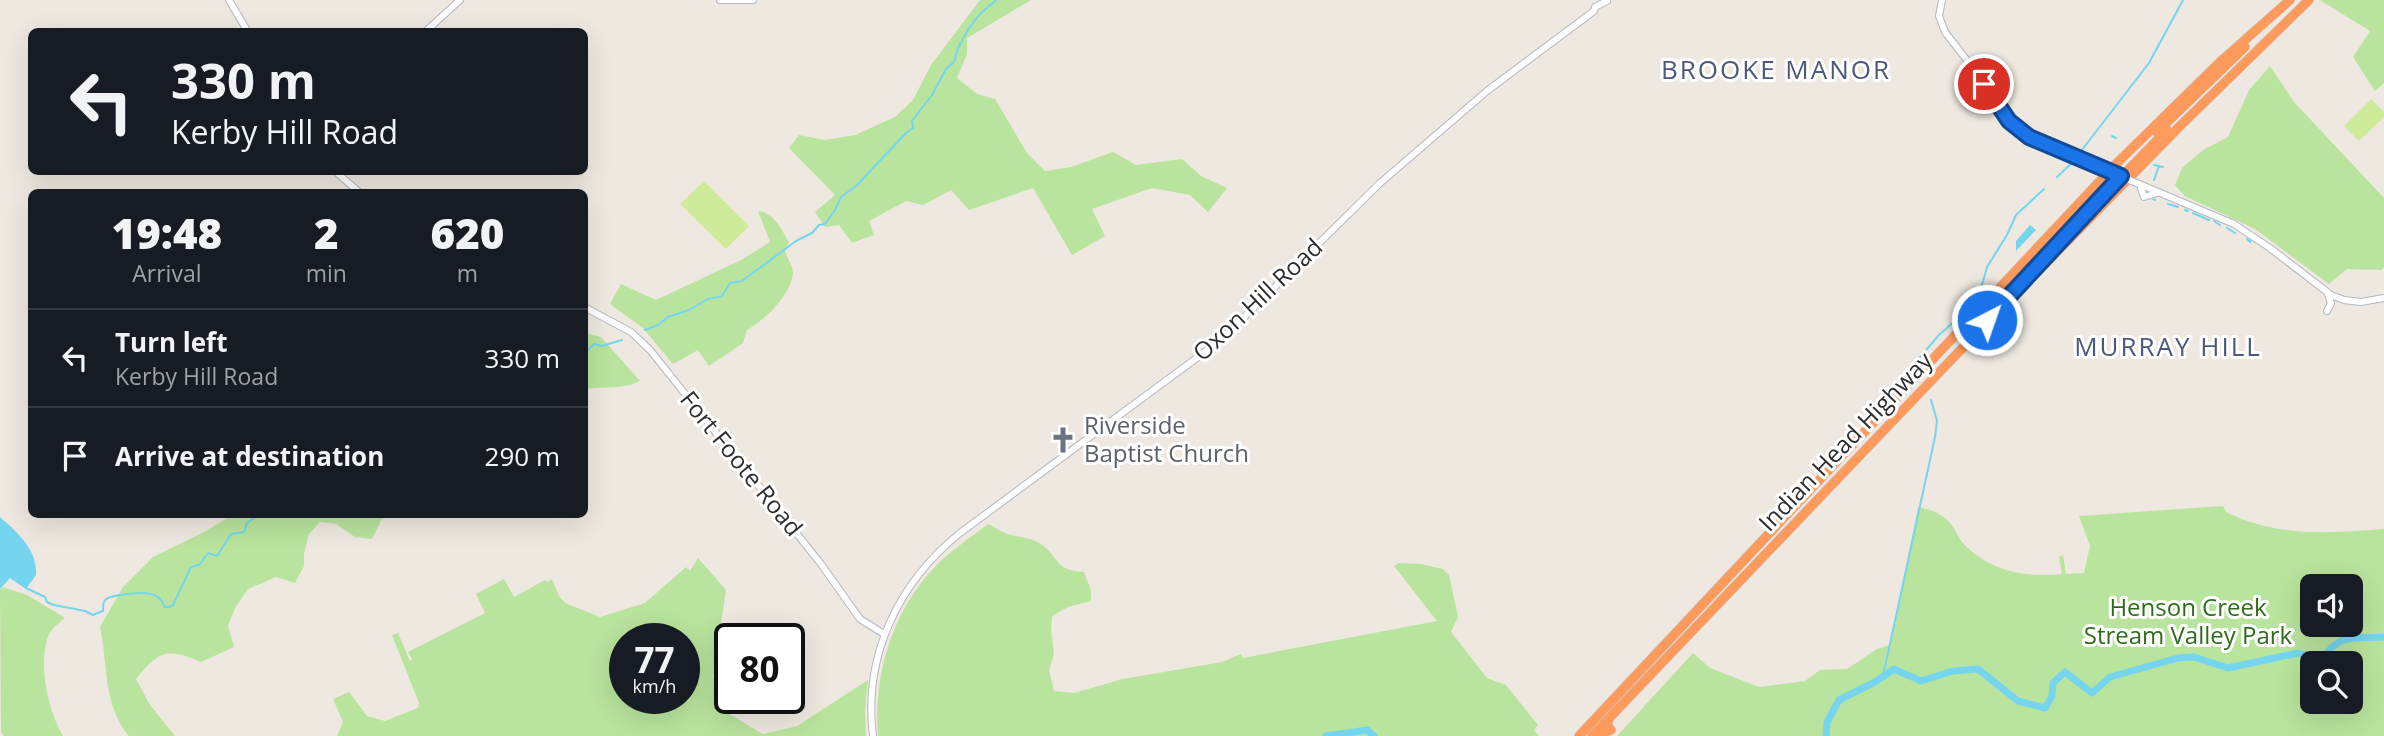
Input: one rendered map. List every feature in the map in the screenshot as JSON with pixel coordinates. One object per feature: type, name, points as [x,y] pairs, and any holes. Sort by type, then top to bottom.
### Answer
[{"type":"highway","name":"Indian Head Highway","points":[[1579,736],[2166,113],[2290,0]]},
{"type":"highway","name":"Indian Head Highway","points":[[1594,736],[1950,361],[2179,127],[2308,1]]},
{"type":"highway","points":[[1950,361],[2118,175],[2227,72],[2308,1]]},
{"type":"highway","points":[[1972,316],[2006,289],[2252,40],[2269,19]]},
{"type":"main road","points":[[229,0],[246,28]]},
{"type":"main road","points":[[429,28],[460,0]]},
{"type":"main road","points":[[720,0],[753,0]]},
{"type":"main road","points":[[1942,0],[1939,16],[1945,32],[2009,121],[2029,137],[2241,227],[2329,294],[2350,301],[2384,298]]},
{"type":"main road","name":"Oxon Hill Road","points":[[873,736],[872,687],[884,634],[914,578],[949,542],[1221,340],[1379,184],[1487,91],[1594,11],[1600,3],[1608,1]]},
{"type":"main road","points":[[339,175],[356,189]]},
{"type":"main road","points":[[2327,311],[2331,303],[2329,294]]},
{"type":"main road","name":"Fort Foote Road","points":[[588,309],[631,332],[650,350],[821,564],[860,619],[884,634]]},
{"type":"green space","points":[[980,0],[1031,0],[967,38],[967,54],[957,78],[977,94],[995,99],[1027,153],[1045,171],[1071,167],[1113,152],[1136,165],[1182,159],[1201,176],[1227,188],[1208,212],[1190,195],[1152,188],[1092,209],[1105,236],[1072,255],[1033,188],[969,210],[951,190],[923,205],[906,201],[869,221],[874,235],[852,243],[839,225],[825,227],[815,212],[835,195],[789,148],[799,135],[825,140],[855,135],[895,117],[913,100],[931,65]]},
{"type":"green space","points":[[2320,0],[2384,0],[2384,83],[2375,91],[2353,57],[2370,31]]},
{"type":"green space","points":[[2270,66],[2294,102],[2384,198],[2384,267],[2381,270],[2347,269],[2329,284],[2255,229],[2185,196],[2175,185],[2182,168],[2203,150],[2228,137],[2249,90]]},
{"type":"green space","points":[[2371,99],[2384,112],[2384,117],[2359,141],[2344,126]]},
{"type":"green space","points":[[704,181],[749,226],[726,249],[680,204]]},
{"type":"green space","points":[[758,211],[773,218],[789,242],[785,251],[793,273],[788,290],[762,320],[747,330],[743,343],[709,366],[698,350],[673,364],[643,328],[610,304],[621,284],[656,300],[741,260],[770,242]]},
{"type":"green space","points":[[588,334],[601,337],[640,381],[620,387],[588,389]]},
{"type":"green space","name":"Henson Creek Stream Valley Park","points":[[2223,506],[2226,512],[2246,520],[2284,530],[2323,532],[2384,529],[2384,736],[1617,736],[1693,653],[1710,668],[1759,687],[1805,681],[1820,670],[1847,669],[1877,649],[1890,645],[1918,507],[1944,517],[1962,542],[1983,560],[2021,573],[2062,574],[2059,557],[2063,555],[2066,574],[2084,573],[2090,546],[2079,516]]},
{"type":"green space","points":[[227,518],[384,518],[372,539],[355,537],[336,524],[320,522],[309,534],[304,566],[295,583],[276,577],[248,589],[235,608],[228,626],[234,647],[201,662],[180,655],[165,654],[151,662],[136,679],[150,705],[175,736],[129,736],[115,712],[111,698],[100,627],[123,587],[153,557]]},
{"type":"green space","points":[[988,524],[1005,533],[1043,545],[1066,568],[1084,572],[1091,590],[1091,601],[1068,607],[1052,616],[1054,654],[1049,670],[1054,691],[1074,693],[1123,679],[1222,662],[1241,654],[1243,658],[1437,621],[1394,566],[1399,563],[1421,564],[1443,569],[1449,575],[1458,617],[1451,632],[1487,678],[1506,685],[1538,725],[1534,730],[1539,736],[878,736],[877,713],[882,668],[888,646],[907,604],[919,585],[940,562]]},
{"type":"green space","points":[[698,558],[726,590],[721,623],[714,623],[714,714],[731,714],[763,734],[797,726],[868,680],[866,736],[337,736],[343,722],[333,699],[349,692],[367,716],[385,721],[418,708],[419,703],[392,635],[398,633],[410,661],[412,659],[408,652],[485,613],[476,594],[504,579],[514,597],[552,579],[565,603],[600,617],[645,603],[686,567],[690,571]]},
{"type":"green space","points":[[2,587],[27,595],[65,618],[49,634],[44,658],[49,700],[63,736],[4,736],[1,732]]},
{"type":"water","points":[[2030,225],[2036,230],[2016,251],[2016,241]]},
{"type":"water","points":[[0,517],[25,542],[34,558],[36,575],[26,589],[10,578],[0,589]]},
{"type":"waterway","points":[[645,330],[708,299],[722,296],[730,283],[742,281],[796,241],[812,233],[819,225],[825,224],[841,197],[856,186],[913,128],[912,121],[932,95],[946,69],[954,62],[969,28],[996,0]]},
{"type":"waterway","points":[[2078,155],[2149,63],[2183,0]]},
{"type":"waterway","points":[[2112,136],[2116,138]]},
{"type":"waterway","points":[[2057,177],[2075,160]]},
{"type":"waterway","points":[[2154,165],[2163,167]]},
{"type":"waterway","points":[[2154,180],[2159,166]]},
{"type":"waterway","points":[[1916,369],[1915,363],[1939,335],[1966,311],[1980,292],[1987,267],[2016,215],[2044,189]]},
{"type":"waterway","points":[[2168,204],[2178,207]]},
{"type":"waterway","points":[[2193,213],[2209,220]]},
{"type":"waterway","points":[[2214,221],[2220,225]]},
{"type":"waterway","points":[[2227,228],[2235,233]]},
{"type":"waterway","points":[[2247,239],[2250,242],[2251,240]]},
{"type":"waterway","points":[[588,349],[594,344],[602,346],[622,340]]},
{"type":"waterway","points":[[1883,676],[1935,437],[1937,421],[1931,400]]},
{"type":"waterway","points":[[26,588],[45,597],[47,602],[54,605],[93,615],[103,611],[105,600],[129,594],[154,595],[165,607],[169,607],[173,605],[191,567],[199,565],[208,553],[217,556],[231,534],[244,532],[247,523],[254,518]]},
{"type":"waterway","points":[[1826,736],[1827,722],[1839,700],[1894,669],[1921,681],[1953,671],[1978,669],[2018,701],[2045,708],[2052,696],[2053,683],[2065,672],[2092,693],[2110,677],[2178,658],[2194,657],[2228,668],[2298,653],[2311,657],[2324,656],[2337,643],[2350,638],[2384,637]]},
{"type":"waterway","points":[[1326,736],[1367,730],[1374,736]]},
{"type":"place","name":"Riverside Baptist Church","points":[[1063,440]]},
{"type":"district","name":"BROOKE MANOR","points":[[1776,70]]},
{"type":"district","name":"MURRAY HILL","points":[[2168,347]]},
{"type":"route","points":[[1984,84],[2017,129],[2036,141],[2121,176],[1987,320]]}]
